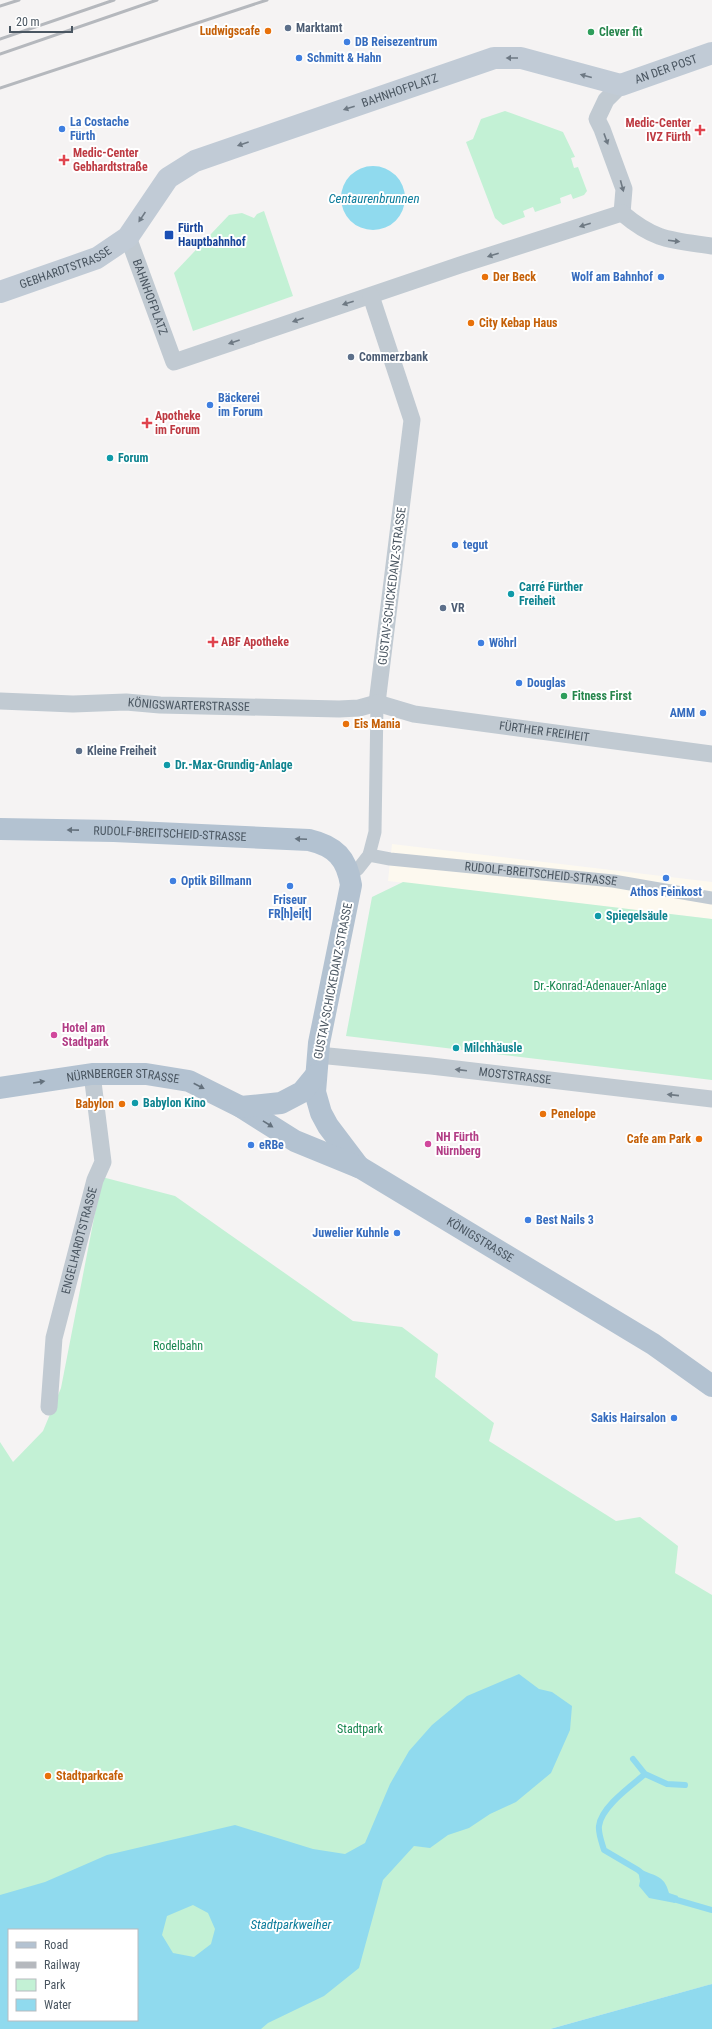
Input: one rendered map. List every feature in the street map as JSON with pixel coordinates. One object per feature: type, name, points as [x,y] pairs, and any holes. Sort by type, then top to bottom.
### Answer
[{"type":"main road","name":"AN DER POST","points":[[550,66],[621,85],[712,53]]},
{"type":"main road","name":"BAHNHOFPLATZ","points":[[128,237],[168,178],[195,161],[494,58],[521,58],[550,66]]},
{"type":"main road","name":"GEBHARDTSTRASSE","points":[[0,292],[97,258],[128,237]]},
{"type":"main road","name":"RUDOLF-BREITSCHEID-STRASSE","points":[[0,829],[114,831],[309,840],[325,844],[337,852]]},
{"type":"main road","name":"GUSTAV-SCHICKEDANZ-STRASSE","points":[[337,852],[344,862],[349,875],[350,896],[317,1065],[315,1092],[321,1113],[328,1126],[361,1168]]},
{"type":"main road","points":[[241,1107],[281,1103],[302,1092],[317,1065]]},
{"type":"main road","name":"NÜRNBERGER STRASSE","points":[[0,1088],[92,1074],[146,1074],[189,1081],[241,1107]]},
{"type":"main road","name":"KÖNIGSTRASSE","points":[[241,1107],[295,1141],[361,1168],[709,1378]]},
{"type":"street","name":"AN DER POST","points":[[621,85],[606,100],[597,119],[624,189],[622,213]]},
{"type":"street","name":"BAHNHOFPLATZ","points":[[128,237],[174,362],[622,213]]},
{"type":"street","points":[[622,213],[639,228],[668,240],[712,246]]},
{"type":"street","name":"GUSTAV-SCHICKEDANZ-STRASSE","points":[[349,875],[358,869],[369,855],[375,832],[377,703],[412,420],[371,296]]},
{"type":"street","name":"KÖNIGSWARTERSTRASSE","points":[[0,701],[73,704],[126,702],[160,706],[339,709],[359,708],[377,703]]},
{"type":"street","name":"FÜRTHER FREIHEIT","points":[[377,703],[414,714],[712,754]]},
{"type":"street","name":"RUDOLF-BREITSCHEID-STRASSE","points":[[369,855],[390,859],[613,881],[712,898]]},
{"type":"street","name":"MOSTSTRASSE","points":[[317,1065],[431,1066],[712,1100]]},
{"type":"street","name":"ENGELHARDTSTRASSE","points":[[49,1407],[54,1338],[95,1180],[103,1162],[92,1074]]},
{"type":"shaded area","points":[[392,844],[712,882],[712,919],[388,881]]},
{"type":"green space","points":[[505,111],[563,132],[575,157],[571,158],[574,168],[578,167],[587,191],[584,195],[573,199],[571,194],[560,198],[561,203],[535,212],[533,207],[523,211],[525,217],[503,225],[495,218],[466,142],[473,139],[481,119]]},
{"type":"green space","points":[[264,211],[293,296],[193,331],[174,273],[229,215],[242,213],[254,218],[257,214]]},
{"type":"green space","name":"Dr.-Konrad-Adenauer-Anlage","points":[[403,882],[712,919],[712,1080],[346,1036],[372,897]]},
{"type":"green space","name":"Stadtpark","points":[[102,1177],[175,1196],[353,1321],[402,1327],[438,1354],[435,1377],[494,1423],[489,1441],[616,1521],[640,1517],[678,1546],[675,1573],[712,1595],[712,1984],[550,2029],[0,2029],[0,1442],[13,1462],[43,1431],[61,1388]]},
{"type":"water","name":"Centaurenbrunnen","points":[[373,166],[391,172],[399,180],[405,198],[399,216],[391,224],[373,230],[355,224],[347,216],[341,198],[347,180],[355,172]]},
{"type":"water","name":"Stadtparkweiher","points":[[519,1674],[539,1689],[552,1692],[572,1706],[570,1730],[551,1773],[516,1802],[490,1814],[469,1828],[448,1835],[430,1848],[414,1846],[383,1880],[359,1968],[324,1996],[268,2023],[261,2029],[0,2029],[0,1895],[45,1882],[107,1855],[235,1825],[313,1849],[345,1854],[365,1843],[390,1784],[409,1751],[432,1725],[467,1696]],"holes":[[[193,1905],[208,1913],[215,1929],[211,1944],[194,1957],[173,1953],[162,1935],[167,1916]]]},
{"type":"water","points":[[640,1869],[662,1879],[669,1893],[678,1896],[675,1903],[649,1898],[639,1886],[640,1881],[638,1870]]},
{"type":"water","points":[[712,1984],[712,2029],[550,2029],[708,1985]]},
{"type":"waterway","points":[[633,1759],[645,1774],[611,1804],[601,1819],[599,1832],[604,1850],[644,1875]]},
{"type":"waterway","points":[[645,1774],[667,1784],[685,1785]]},
{"type":"waterway","points":[[670,1898],[712,1910]]},
{"type":"railway","points":[[0,6],[19,0]]},
{"type":"railway","points":[[0,39],[114,0]]},
{"type":"railway","points":[[0,54],[157,0]]},
{"type":"railway","points":[[0,88],[267,0]]},
{"type":"place","name":"Marktamt","points":[[288,28]]},
{"type":"place","name":"Ludwigscafe","points":[[268,31]]},
{"type":"place","name":"Clever fit","points":[[591,32]]},
{"type":"place","name":"DB Reisezentrum","points":[[347,42]]},
{"type":"place","name":"Schmitt & Hahn","points":[[299,58]]},
{"type":"place","name":"La Costache Fürth","points":[[62,129]]},
{"type":"place","name":"Medic-Center IVZ Fürth","points":[[700,130]]},
{"type":"place","name":"Medic-Center Gebhardtstraße","points":[[64,160]]},
{"type":"place","name":"Fürth Hauptbahnhof","points":[[169,235]]},
{"type":"place","name":"Der Beck","points":[[485,277]]},
{"type":"place","name":"Wolf am Bahnhof","points":[[661,277]]},
{"type":"place","name":"City Kebap Haus","points":[[471,323]]},
{"type":"place","name":"Commerzbank","points":[[351,357]]},
{"type":"place","name":"Bäckerei im Forum","points":[[210,405]]},
{"type":"place","name":"Apotheke im Forum","points":[[147,423]]},
{"type":"place","name":"Forum","points":[[110,458]]},
{"type":"place","name":"tegut","points":[[455,545]]},
{"type":"place","name":"Carré Fürther Freiheit","points":[[511,594]]},
{"type":"place","name":"VR","points":[[443,608]]},
{"type":"place","name":"ABF Apotheke","points":[[213,642]]},
{"type":"place","name":"Wöhrl","points":[[481,643]]},
{"type":"place","name":"Douglas","points":[[519,683]]},
{"type":"place","name":"Fitness First","points":[[564,696]]},
{"type":"place","name":"AMM","points":[[703,713]]},
{"type":"place","name":"Eis Mania","points":[[346,724]]},
{"type":"place","name":"Kleine Freiheit","points":[[79,751]]},
{"type":"place","name":"Dr.-Max-Grundig-Anlage","points":[[167,765]]},
{"type":"place","name":"Athos Feinkost","points":[[666,878]]},
{"type":"place","name":"Optik Billmann","points":[[173,881]]},
{"type":"place","name":"Friseur FR[h]ei[t]","points":[[290,886]]},
{"type":"place","name":"Spiegelsäule","points":[[598,916]]},
{"type":"place","name":"Hotel am Stadtpark","points":[[54,1035]]},
{"type":"place","name":"Milchhäusle","points":[[456,1048]]},
{"type":"place","name":"Babylon Kino","points":[[135,1103]]},
{"type":"place","name":"Babylon","points":[[122,1104]]},
{"type":"place","name":"Penelope","points":[[543,1114]]},
{"type":"place","name":"Cafe am Park","points":[[699,1139]]},
{"type":"place","name":"NH Fürth Nürnberg","points":[[428,1144]]},
{"type":"place","name":"eRBe","points":[[251,1145]]},
{"type":"place","name":"Best Nails 3","points":[[528,1220]]},
{"type":"place","name":"Juwelier Kuhnle","points":[[397,1233]]},
{"type":"place","name":"Sakis Hairsalon","points":[[674,1418]]},
{"type":"place","name":"Stadtparkcafe","points":[[48,1776]]},
{"type":"park label","name":"Rodelbahn","points":[[178,1346]]}]
